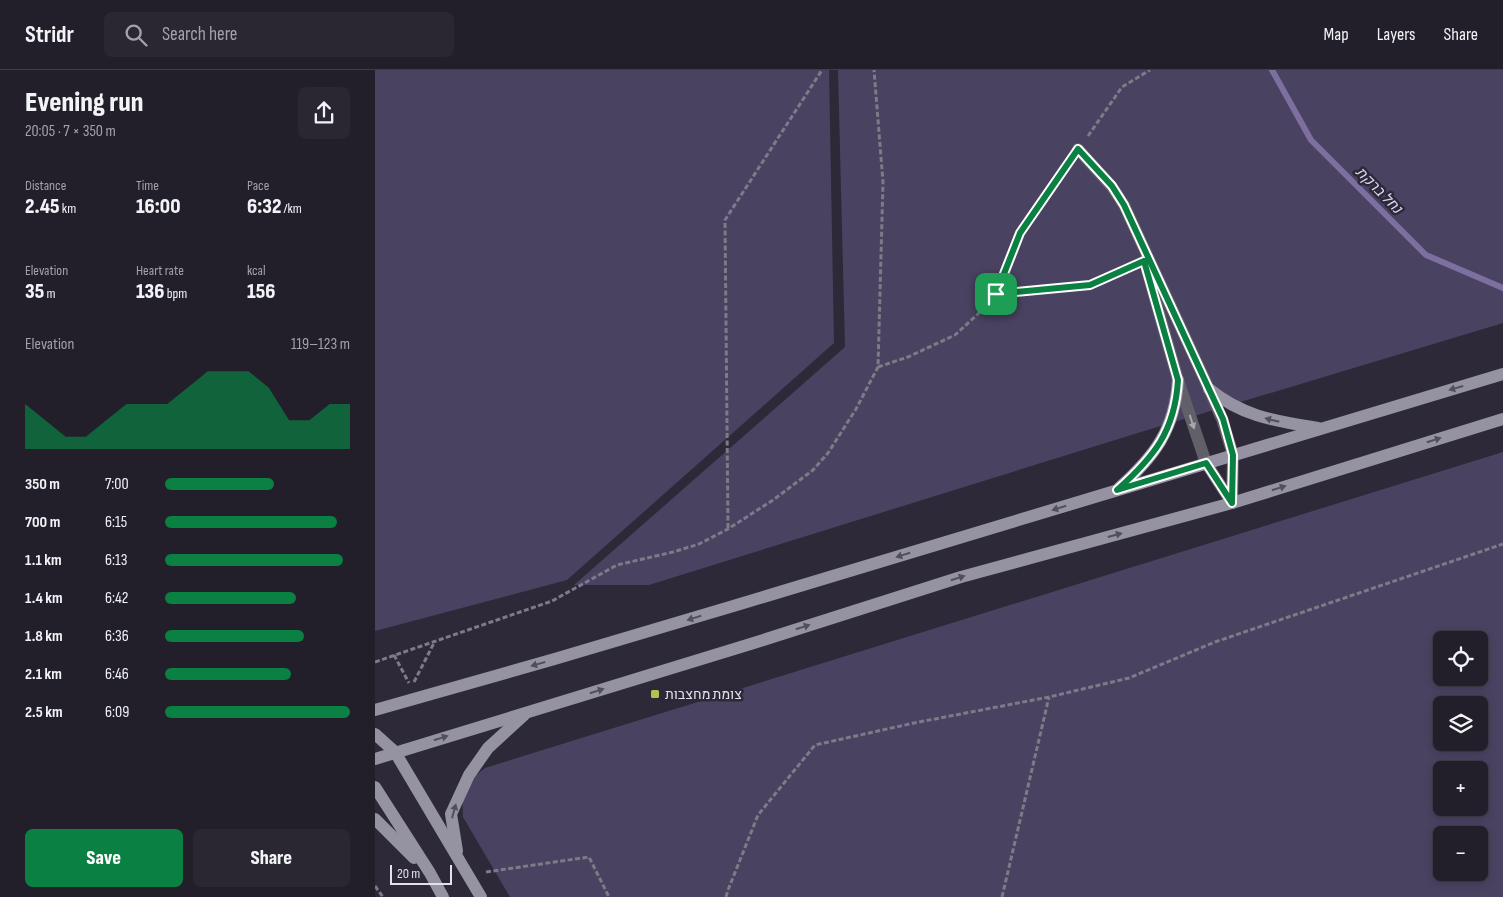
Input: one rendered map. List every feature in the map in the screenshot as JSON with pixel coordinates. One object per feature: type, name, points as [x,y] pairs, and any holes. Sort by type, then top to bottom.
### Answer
[{"type":"main road","points":[[375,710],[603,645],[1503,374]]},
{"type":"main road","points":[[1117,490],[1148,460],[1163,438],[1172,416],[1178,380]]},
{"type":"main road","points":[[1209,389],[1221,399],[1247,413],[1275,421],[1320,429]]},
{"type":"main road","points":[[375,759],[961,577],[1232,503],[1503,419]]},
{"type":"main road","points":[[459,858],[451,814],[469,774],[488,748],[526,713]]},
{"type":"main road","points":[[375,734],[395,752],[481,897]]},
{"type":"main road","points":[[375,787],[430,873],[443,897]]},
{"type":"main road","points":[[375,819],[430,873]]},
{"type":"street","points":[[1078,149],[1112,186],[1124,205],[1223,419],[1233,455],[1232,503]]},
{"type":"street","points":[[1136,229],[1178,380],[1206,463],[1232,503]]},
{"type":"path","points":[[728,529],[725,220],[822,70]]},
{"type":"path","points":[[375,662],[552,601],[617,565],[699,544],[728,529],[773,500],[813,470],[828,452],[851,416],[878,367],[883,182],[874,70]]},
{"type":"path","points":[[878,367],[908,357],[955,335],[979,314],[996,294],[1020,233],[1078,149],[1122,87],[1150,70]]},
{"type":"path","points":[[996,294],[1090,285],[1144,261]]},
{"type":"path","points":[[726,897],[758,815],[815,745],[914,723],[1049,697],[1129,678],[1215,642],[1503,544]]},
{"type":"path","points":[[394,655],[411,688],[435,640]]},
{"type":"path","points":[[1002,897],[1049,697]]},
{"type":"path","points":[[468,874],[589,857],[609,897]]},
{"type":"path","points":[[375,886],[383,897]]},
{"type":"shaded area","points":[[375,70],[829,70],[834,343],[567,580],[375,631]]},
{"type":"shaded area","points":[[838,70],[1503,70],[1503,323],[1141,432],[649,585],[574,585],[845,347]]},
{"type":"shaded area","points":[[1503,452],[1503,897],[510,897],[463,817],[462,786],[485,768]]},
{"type":"waterway","name":"נחל ברקת","points":[[1272,70],[1311,140],[1426,255],[1503,288]]},
{"type":"place","name":"צומת מחצבות","points":[[655,694]]},
{"type":"route","points":[[1078,149],[1112,186],[1124,205],[1223,419],[1233,455],[1232,503],[1206,463],[1117,490],[1148,460],[1163,438],[1172,416],[1177,394],[1178,380],[1144,261],[1090,285],[996,294],[1020,233],[1078,149]]}]
